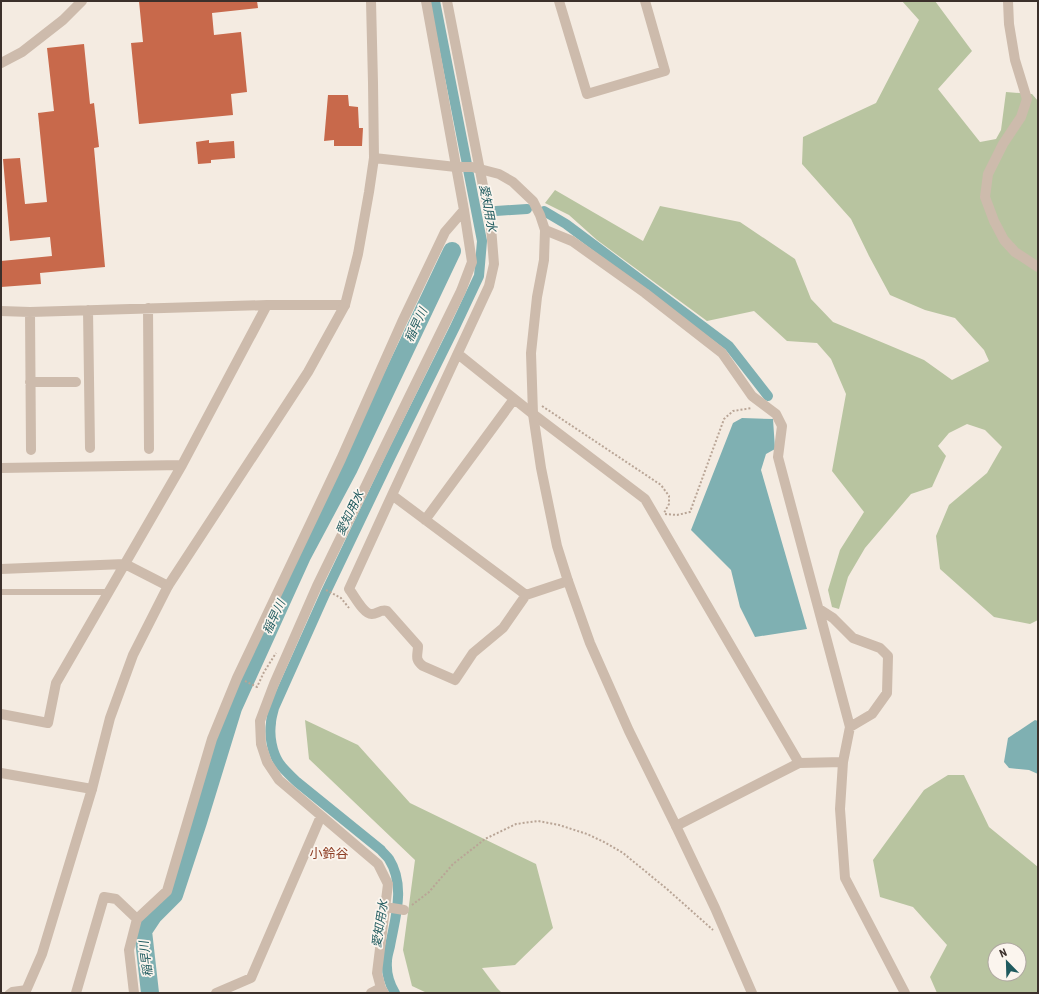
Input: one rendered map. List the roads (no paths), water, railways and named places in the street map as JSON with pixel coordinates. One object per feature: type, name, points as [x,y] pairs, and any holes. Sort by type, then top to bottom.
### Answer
[{"type":"street","points":[[1,63],[22,52],[63,20],[82,1]]},
{"type":"street","points":[[26,990],[42,954],[92,789],[110,718],[130,662],[168,586],[308,372],[344,304],[358,254],[374,158],[371,1]]},
{"type":"street","points":[[371,993],[382,990],[377,973],[388,907],[388,884],[378,864],[279,780],[267,762],[261,744],[260,721],[274,684],[317,586],[461,291],[472,262],[437,56],[426,1]]},
{"type":"street","points":[[447,1],[475,168],[490,227],[494,264],[489,286],[349,589],[363,610],[369,614],[384,610],[387,611],[418,646],[418,662],[423,666],[455,680],[473,653],[503,628],[526,595],[568,581]]},
{"type":"street","points":[[559,1],[587,94],[665,71],[645,1]]},
{"type":"street","points":[[1008,1],[1009,24],[1014,60],[1027,99],[1021,116],[1003,144],[988,174],[986,197],[994,221],[1004,240],[1015,252],[1038,267]]},
{"type":"street","points":[[374,158],[475,168],[499,174],[514,182],[533,201],[540,215],[545,230],[544,260],[531,353],[532,400],[541,468],[557,546],[590,643],[629,731],[715,908],[752,993]]},
{"type":"street","points":[[134,993],[129,950],[137,919],[167,891],[212,739],[237,678],[341,459],[444,232],[464,210]]},
{"type":"street","points":[[545,230],[572,241],[645,293],[722,353],[752,396],[776,414],[782,426],[778,457],[850,727],[842,762],[840,809],[844,878],[905,993]]},
{"type":"street","points":[[1,311],[30,312],[344,304]]},
{"type":"street","points":[[1,714],[48,723],[56,683],[182,465],[267,305]]},
{"type":"street","points":[[148,308],[149,449]]},
{"type":"street","points":[[88,310],[90,448]]},
{"type":"street","points":[[30,312],[31,450]]},
{"type":"street","points":[[458,354],[533,414],[645,499],[660,515],[799,763]]},
{"type":"street","points":[[30,382],[76,382]]},
{"type":"street","points":[[425,520],[514,399]]},
{"type":"street","points":[[1,468],[182,465]]},
{"type":"street","points":[[392,495],[526,595]]},
{"type":"street","points":[[1,569],[125,564],[168,586]]},
{"type":"street","points":[[819,609],[833,618],[853,638],[880,648],[888,656],[887,693],[872,714],[850,727]]},
{"type":"street","points":[[676,826],[799,763],[842,762]]},
{"type":"street","points":[[1,773],[92,789]]},
{"type":"street","points":[[216,993],[251,978],[321,816]]},
{"type":"street","points":[[76,993],[104,897],[116,899],[137,919]]},
{"type":"street","points":[[388,907],[404,910]]},
{"type":"lane","points":[[1,592],[108,592]]},
{"type":"lane","points":[[8,993],[12,990],[26,990]]},
{"type":"water","points":[[742,418],[773,419],[775,449],[766,454],[761,470],[807,629],[755,637],[740,607],[731,570],[691,530],[733,423]]},
{"type":"water","points":[[1035,720],[1038,721],[1038,774],[1029,770],[1009,768],[1004,762],[1008,738]]},
{"type":"waterway","name":"愛知用水","points":[[395,993],[388,978],[387,970],[387,957],[398,902],[397,880],[394,869],[389,859],[381,850],[297,782],[283,768],[279,763],[273,749],[270,728],[274,708],[325,594],[479,276],[482,241],[435,1]]},
{"type":"waterway","points":[[496,211],[527,209]]},
{"type":"waterway","points":[[544,211],[566,224],[729,346],[768,396]]},
{"type":"waterway","name":"稲早川","points":[[150,993],[143,931],[153,916],[174,895],[233,708],[302,556],[349,468],[452,251]]},
{"type":"district","name":"小鈴谷","points":[[329,853]]}]
